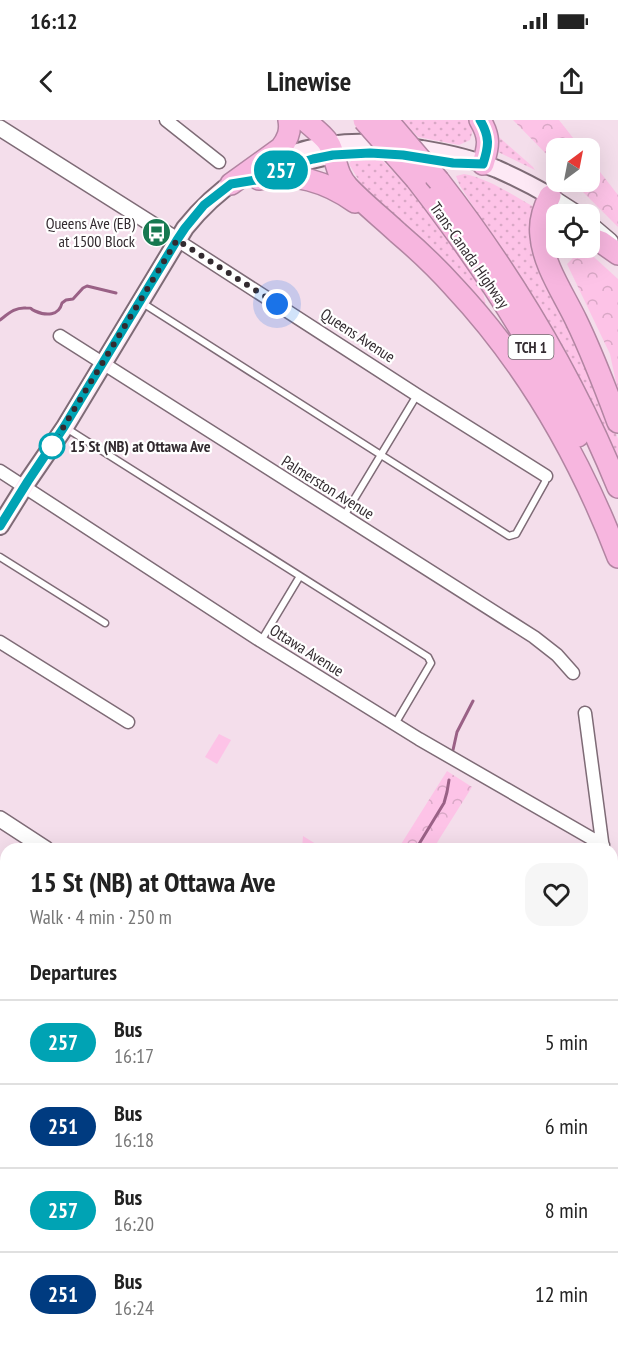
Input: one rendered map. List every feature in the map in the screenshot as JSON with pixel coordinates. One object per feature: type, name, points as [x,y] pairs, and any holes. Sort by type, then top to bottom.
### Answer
[{"type":"highway","points":[[231,184],[281,148],[289,134],[289,120]]},
{"type":"highway","points":[[305,120],[331,149],[341,178],[348,187],[455,287],[500,340],[540,397],[576,462],[618,557]]},
{"type":"highway","name":"Trans-Canada Highway","points":[[364,120],[416,178],[479,264],[534,353],[573,426],[618,531]]},
{"type":"highway","name":"Trans-Canada Highway","points":[[387,120],[439,181],[493,255],[534,320],[588,419],[618,487]]},
{"type":"highway","points":[[480,120],[488,139],[483,164]]},
{"type":"highway","points":[[259,180],[278,176],[294,177],[325,185],[381,218]]},
{"type":"highway","points":[[550,196],[541,217],[541,238],[552,272],[591,353],[618,422]]},
{"type":"highway","points":[[600,242],[618,252]]},
{"type":"highway","points":[[555,258],[575,318]]},
{"type":"main road","points":[[0,526],[64,427],[190,222],[204,205],[231,184],[262,165],[303,150],[331,149],[368,142],[392,143],[448,153],[483,164],[515,177],[550,196]]},
{"type":"main road","points":[[231,184],[259,180],[331,149]]},
{"type":"street","points":[[166,120],[219,162]]},
{"type":"street","name":"Queens Avenue","points":[[0,128],[546,476]]},
{"type":"street","points":[[550,196],[562,204]]},
{"type":"street","points":[[600,234],[618,252]]},
{"type":"street","name":"Palmerston Avenue","points":[[60,336],[534,637],[557,655],[573,673]]},
{"type":"street","name":"Ottawa Avenue","points":[[0,471],[261,641],[395,724],[596,843]]},
{"type":"street","points":[[0,642],[128,722]]},
{"type":"street","points":[[585,713],[602,843]]},
{"type":"street","points":[[0,819],[37,843]]},
{"type":"lane","points":[[141,302],[509,536],[516,534],[545,482],[546,476]]},
{"type":"lane","points":[[344,516],[417,395]]},
{"type":"lane","points":[[64,427],[428,657],[432,663],[395,724]]},
{"type":"lane","points":[[0,557],[105,623]]},
{"type":"lane","points":[[261,641],[300,576]]},
{"type":"green space","points":[[402,120],[470,120],[473,130],[470,140],[459,145],[418,137]]},
{"type":"green space","points":[[513,120],[559,120],[573,138],[546,138],[546,154]]},
{"type":"green space","points":[[492,131],[533,167],[535,170],[496,151]]},
{"type":"green space","points":[[382,160],[412,191],[480,280],[486,305],[448,264],[364,189],[349,164],[351,161]]},
{"type":"green space","points":[[600,172],[618,195],[618,227],[600,209],[600,204],[595,204],[583,192],[600,192]]},
{"type":"green space","points":[[464,174],[474,176],[538,209],[546,233],[546,258],[554,258],[589,363],[618,439],[618,462],[566,351],[460,186],[456,176]]},
{"type":"green space","points":[[573,258],[595,258],[618,279],[618,392],[610,354],[567,264]]},
{"type":"green space","points":[[219,734],[231,740],[217,764],[205,757]]},
{"type":"green space","points":[[447,771],[472,787],[437,843],[402,843]]},
{"type":"green space","points":[[303,836],[314,843],[302,843]]},
{"type":"waterway","points":[[0,320],[12,311],[22,308],[31,308],[43,314],[55,313],[62,303],[73,299],[87,286],[116,293]]},
{"type":"waterway","points":[[453,750],[457,732],[473,701]]},
{"type":"waterway","points":[[420,843],[444,803],[449,780]]},
{"type":"bus line","name":"257","points":[[0,526],[64,427],[177,240],[204,205],[231,184],[256,180],[295,164],[333,155],[370,153],[403,155],[453,163],[483,164],[488,139],[480,120]]},
{"type":"place","name":"Queens Ave (EB) at 1500 Block","points":[[156,232]]},
{"type":"place","name":"15 St (NB) at Ottawa Ave","points":[[52,446]]},
{"type":"route","points":[[52,446],[177,240],[277,304]]}]
